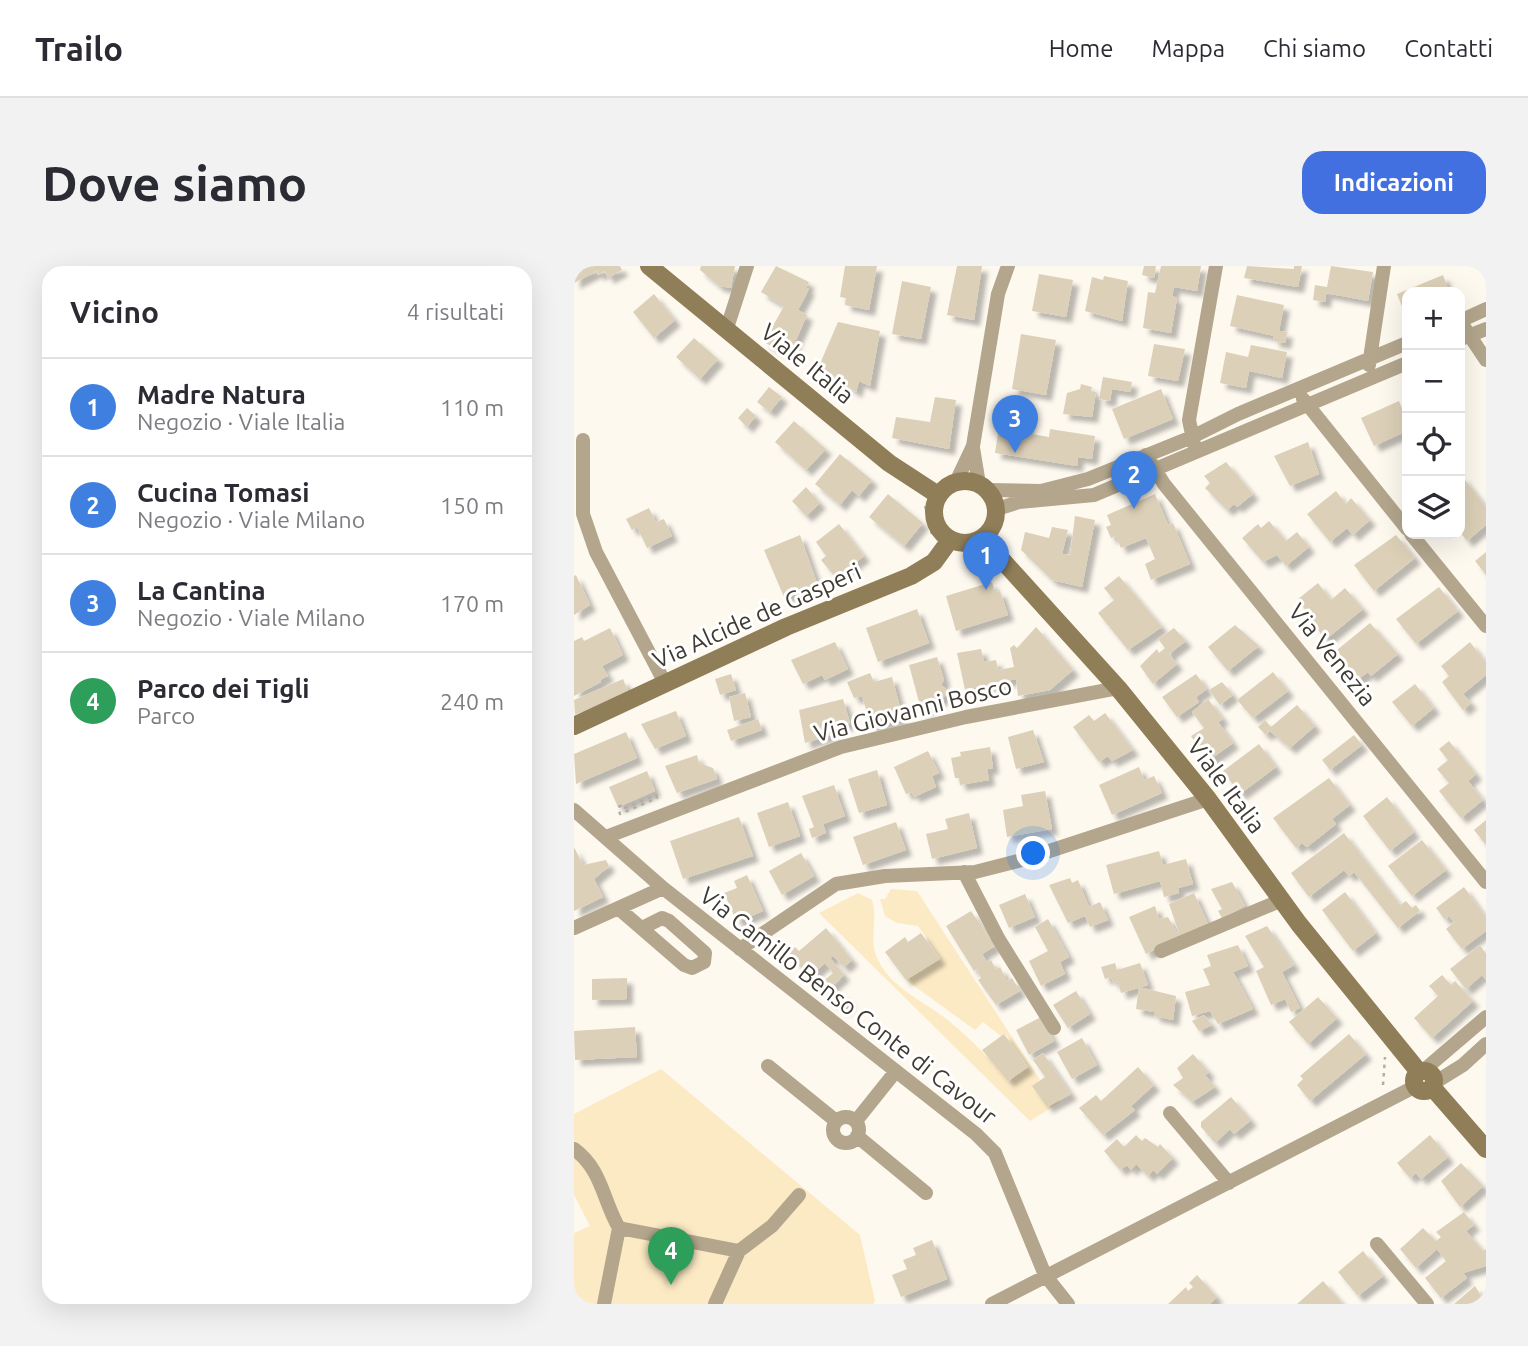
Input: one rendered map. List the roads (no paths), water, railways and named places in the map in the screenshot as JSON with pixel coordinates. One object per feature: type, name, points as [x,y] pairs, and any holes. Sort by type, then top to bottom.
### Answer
[{"type":"main road","name":"Viale Italia","points":[[649,266],[889,463],[938,495]]},
{"type":"main road","points":[[956,482],[984,487],[997,509],[994,526],[982,538],[967,544],[950,540],[936,525],[934,515],[938,495],[956,482]]},
{"type":"main road","name":"Viale Italia","points":[[982,538],[1118,688],[1208,799],[1282,900],[1396,1044],[1486,1149]]},
{"type":"main road","name":"Via Alcide de Gasperi","points":[[574,726],[786,627],[911,576],[934,562],[950,540]]},
{"type":"street","points":[[726,331],[747,266]]},
{"type":"street","points":[[956,482],[973,446],[998,295],[1008,266]]},
{"type":"street","points":[[1197,452],[1189,420],[1216,266]]},
{"type":"street","points":[[1369,380],[1369,359],[1384,266]]},
{"type":"street","points":[[1465,319],[1486,309]]},
{"type":"street","points":[[1465,338],[1486,329]]},
{"type":"street","points":[[1465,339],[1486,360]]},
{"type":"street","points":[[973,446],[984,487],[1041,491],[1088,479],[1192,437],[1402,345]]},
{"type":"street","points":[[997,509],[1019,502],[1094,495],[1402,365]]},
{"type":"street","points":[[1297,390],[1402,523]]},
{"type":"street","points":[[583,440],[583,514],[596,552],[665,683]]},
{"type":"street","name":"Via Venezia","points":[[1146,455],[1154,469],[1486,882]]},
{"type":"street","points":[[1415,539],[1486,626]]},
{"type":"street","name":"Via Giovanni Bosco","points":[[606,837],[841,747],[966,718],[1118,688]]},
{"type":"street","points":[[740,949],[836,884],[885,876],[964,872],[1022,860],[1208,799]]},
{"type":"street","name":"Via Camillo Benso Conte di Cavour","points":[[574,810],[663,888],[976,1134],[995,1153],[1045,1275],[1068,1304]]},
{"type":"street","points":[[964,872],[998,938],[1054,1028]]},
{"type":"street","points":[[574,928],[663,888]]},
{"type":"street","points":[[1161,951],[1282,900]]},
{"type":"street","points":[[618,908],[642,928]]},
{"type":"street","points":[[1425,1080],[1486,1017]]},
{"type":"street","points":[[992,1304],[1425,1080],[1463,1065],[1486,1044]]},
{"type":"street","points":[[768,1066],[836,1121]]},
{"type":"street","points":[[856,1121],[896,1071]]},
{"type":"street","points":[[1170,1113],[1229,1182]]},
{"type":"street","points":[[848,1116],[856,1121],[859,1130],[857,1136],[850,1142],[838,1140],[833,1133],[836,1121],[848,1116]]},
{"type":"street","points":[[857,1136],[926,1193]]},
{"type":"street","points":[[574,1149],[600,1180],[610,1213],[619,1228],[604,1304]]},
{"type":"street","points":[[715,1304],[739,1251],[772,1226],[799,1195]]},
{"type":"street","points":[[619,1228],[739,1251]]},
{"type":"street","points":[[1377,1244],[1427,1304]]},
{"type":"place","name":"La Cantina","points":[[1015,453]]},
{"type":"place","name":"Cucina Tomasi","points":[[1134,509]]},
{"type":"place","name":"Madre Natura","points":[[986,590]]},
{"type":"place","name":"Parco dei Tigli","points":[[671,1285]]}]
